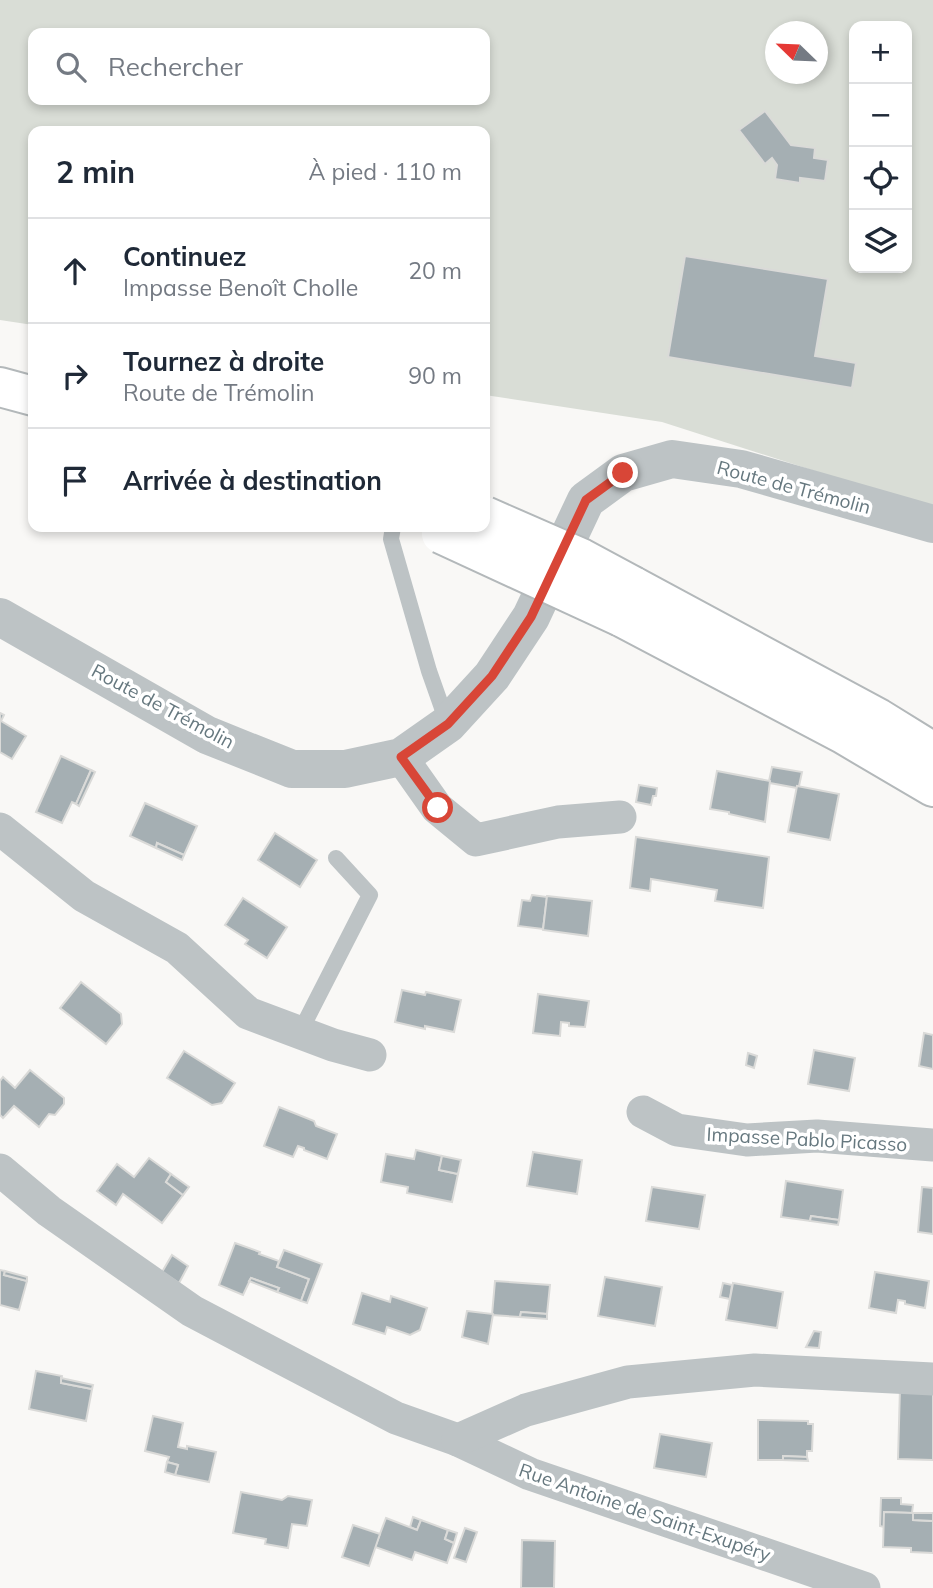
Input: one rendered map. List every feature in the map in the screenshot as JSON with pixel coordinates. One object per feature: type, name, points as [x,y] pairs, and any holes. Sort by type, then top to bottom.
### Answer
[{"type":"highway","points":[[0,364],[28,370]]},
{"type":"highway","points":[[0,387],[28,395]]},
{"type":"highway","points":[[490,518],[581,558],[627,601],[933,787]]},
{"type":"highway","points":[[437,532],[627,601],[878,718],[933,752]]},
{"type":"street","name":"Route de Trémolin","points":[[0,617],[208,735],[292,769],[345,769],[401,757],[448,724],[492,676],[531,617],[586,500],[623,473],[672,459],[741,469],[933,524]]},
{"type":"street","points":[[401,757],[438,808],[477,840],[558,822],[620,817]]},
{"type":"street","points":[[0,829],[84,896],[177,948],[248,1013],[332,1045],[370,1055]]},
{"type":"street","name":"Impasse Pablo Picasso","points":[[643,1112],[677,1130],[747,1140],[817,1136],[933,1145]]},
{"type":"street","name":"Rue Antoine de Saint-Exupéry","points":[[0,1170],[49,1211],[192,1311],[396,1418],[458,1440],[530,1474],[864,1588]]},
{"type":"street","points":[[458,1440],[526,1410],[628,1382],[755,1370],[933,1379]]},
{"type":"lane","points":[[392,532],[391,539],[429,671],[448,724]]},
{"type":"lane","points":[[300,1032],[370,895],[336,858]]},
{"type":"shaded area","points":[[0,0],[933,0],[933,509],[662,422],[490,396],[490,126],[28,126],[28,324],[0,320]]},
{"type":"building","points":[[765,111],[791,145],[815,148],[814,158],[828,160],[825,181],[800,178],[800,183],[775,179],[777,165],[772,158],[765,164],[739,130]]},
{"type":"building","points":[[685,256],[828,279],[815,356],[856,363],[852,388],[668,357]]},
{"type":"building","points":[[0,713],[4,715],[1,721],[26,736],[12,759],[0,752]]},
{"type":"building","points":[[61,756],[91,770],[76,804],[72,802],[62,823],[36,812]]},
{"type":"building","points":[[772,767],[802,772],[799,786],[797,788],[770,783]]},
{"type":"building","points":[[91,770],[95,772],[79,806],[76,804]]},
{"type":"building","points":[[717,771],[770,781],[765,822],[710,809]]},
{"type":"building","points":[[639,785],[657,788],[651,805],[636,802]]},
{"type":"building","points":[[797,786],[839,794],[830,840],[788,832]]},
{"type":"building","points":[[145,803],[197,826],[184,855],[157,843],[156,848],[130,836]]},
{"type":"building","points":[[275,833],[317,860],[300,887],[258,860]]},
{"type":"building","points":[[636,837],[769,857],[763,908],[715,901],[717,890],[651,879],[650,891],[630,888]]},
{"type":"building","points":[[157,843],[184,855],[182,860],[156,848]]},
{"type":"building","points":[[532,895],[547,897],[543,929],[518,926],[522,900],[530,901]]},
{"type":"building","points":[[547,896],[592,901],[588,936],[543,930]]},
{"type":"building","points":[[243,898],[287,927],[267,958],[245,944],[248,940],[225,925]]},
{"type":"building","points":[[81,982],[121,1014],[122,1024],[106,1044],[60,1008]]},
{"type":"building","points":[[402,990],[461,1000],[454,1032],[395,1022]]},
{"type":"building","points":[[538,994],[589,1001],[585,1027],[569,1026],[569,1023],[561,1022],[560,1036],[533,1033]]},
{"type":"building","points":[[924,1033],[933,1035],[933,1069],[919,1066]]},
{"type":"building","points":[[814,1050],[855,1058],[849,1091],[808,1084]]},
{"type":"building","points":[[184,1051],[235,1083],[222,1103],[212,1105],[167,1078]]},
{"type":"building","points":[[748,1053],[757,1056],[754,1068],[746,1065]]},
{"type":"building","points":[[30,1070],[64,1098],[64,1104],[55,1115],[49,1114],[39,1127],[14,1106],[3,1118],[0,1115],[0,1081],[3,1077],[15,1088]]},
{"type":"building","points":[[279,1107],[337,1134],[327,1159],[298,1146],[293,1157],[264,1146]]},
{"type":"building","points":[[416,1150],[442,1156],[439,1170],[458,1174],[452,1202],[407,1193],[408,1187],[381,1182],[386,1154],[414,1159]]},
{"type":"building","points":[[533,1152],[582,1160],[577,1194],[527,1186]]},
{"type":"building","points":[[442,1156],[461,1160],[458,1174],[439,1170]]},
{"type":"building","points":[[149,1158],[171,1174],[166,1182],[183,1195],[162,1223],[123,1194],[116,1205],[97,1191],[117,1164],[134,1177]]},
{"type":"building","points":[[171,1174],[189,1187],[183,1195],[166,1182]]},
{"type":"building","points":[[786,1181],[843,1190],[839,1220],[811,1216],[810,1221],[781,1217]]},
{"type":"building","points":[[652,1187],[705,1195],[699,1229],[646,1221]]},
{"type":"building","points":[[922,1187],[933,1188],[933,1234],[918,1232]]},
{"type":"building","points":[[811,1216],[839,1220],[838,1225],[810,1221]]},
{"type":"building","points":[[235,1243],[279,1261],[277,1267],[309,1279],[301,1301],[277,1292],[279,1288],[251,1278],[243,1295],[219,1285]]},
{"type":"building","points":[[284,1250],[322,1264],[307,1303],[301,1301],[309,1279],[277,1267]]},
{"type":"building","points":[[172,1255],[188,1266],[179,1283],[162,1272]]},
{"type":"building","points":[[0,1270],[5,1271],[4,1275],[27,1281],[19,1310],[0,1305]]},
{"type":"building","points":[[5,1271],[27,1277],[27,1281],[4,1275]]},
{"type":"building","points":[[875,1272],[929,1281],[925,1308],[898,1300],[896,1313],[869,1308]]},
{"type":"building","points":[[605,1277],[662,1287],[655,1326],[598,1316]]},
{"type":"building","points":[[251,1278],[279,1288],[277,1292],[249,1281]]},
{"type":"building","points":[[495,1281],[550,1285],[547,1314],[521,1312],[520,1317],[492,1315]]},
{"type":"building","points":[[723,1283],[732,1285],[730,1299],[720,1297]]},
{"type":"building","points":[[733,1283],[783,1292],[777,1328],[726,1320]]},
{"type":"building","points":[[362,1293],[390,1302],[391,1296],[427,1308],[420,1330],[410,1335],[387,1327],[385,1334],[353,1324]]},
{"type":"building","points":[[467,1311],[493,1314],[488,1344],[462,1337]]},
{"type":"building","points":[[521,1312],[547,1314],[547,1319],[520,1317]]},
{"type":"building","points":[[814,1331],[821,1332],[819,1348],[806,1347]]},
{"type":"building","points":[[36,1371],[62,1376],[61,1383],[92,1389],[86,1421],[29,1409]]},
{"type":"building","points":[[61,1378],[93,1385],[92,1389],[61,1383]]},
{"type":"building","points":[[900,1388],[933,1389],[933,1460],[898,1459]]},
{"type":"building","points":[[153,1416],[183,1423],[178,1447],[187,1449],[187,1446],[216,1452],[209,1482],[175,1475],[178,1465],[167,1462],[169,1457],[145,1451]]},
{"type":"building","points":[[758,1420],[808,1421],[808,1424],[813,1424],[812,1451],[807,1451],[807,1457],[783,1456],[783,1460],[758,1460]]},
{"type":"building","points":[[660,1434],[712,1443],[706,1477],[654,1468]]},
{"type":"building","points":[[783,1456],[807,1457],[808,1461],[783,1460]]},
{"type":"building","points":[[167,1462],[178,1465],[175,1475],[165,1472]]},
{"type":"building","points":[[241,1492],[282,1500],[288,1496],[312,1500],[307,1526],[292,1524],[288,1548],[265,1544],[266,1539],[233,1533]]},
{"type":"building","points":[[881,1498],[901,1498],[901,1504],[913,1505],[912,1513],[884,1512],[884,1527],[880,1526]]},
{"type":"building","points":[[884,1512],[913,1513],[913,1520],[933,1521],[933,1553],[911,1552],[911,1548],[883,1547]]},
{"type":"building","points":[[913,1513],[933,1513],[933,1521],[913,1520]]},
{"type":"building","points":[[413,1517],[421,1520],[417,1530],[410,1527]]},
{"type":"building","points":[[386,1518],[417,1530],[421,1520],[448,1530],[445,1539],[454,1543],[447,1563],[415,1552],[412,1560],[375,1547]]},
{"type":"building","points":[[353,1525],[380,1534],[369,1566],[342,1557]]},
{"type":"building","points":[[465,1528],[477,1532],[466,1562],[454,1558]]},
{"type":"building","points":[[448,1530],[457,1533],[454,1543],[445,1539]]},
{"type":"building","points":[[522,1540],[555,1541],[554,1588],[521,1588]]},
{"type":"route","points":[[438,808],[401,757],[448,724],[492,676],[531,617],[586,500],[623,473]]}]
